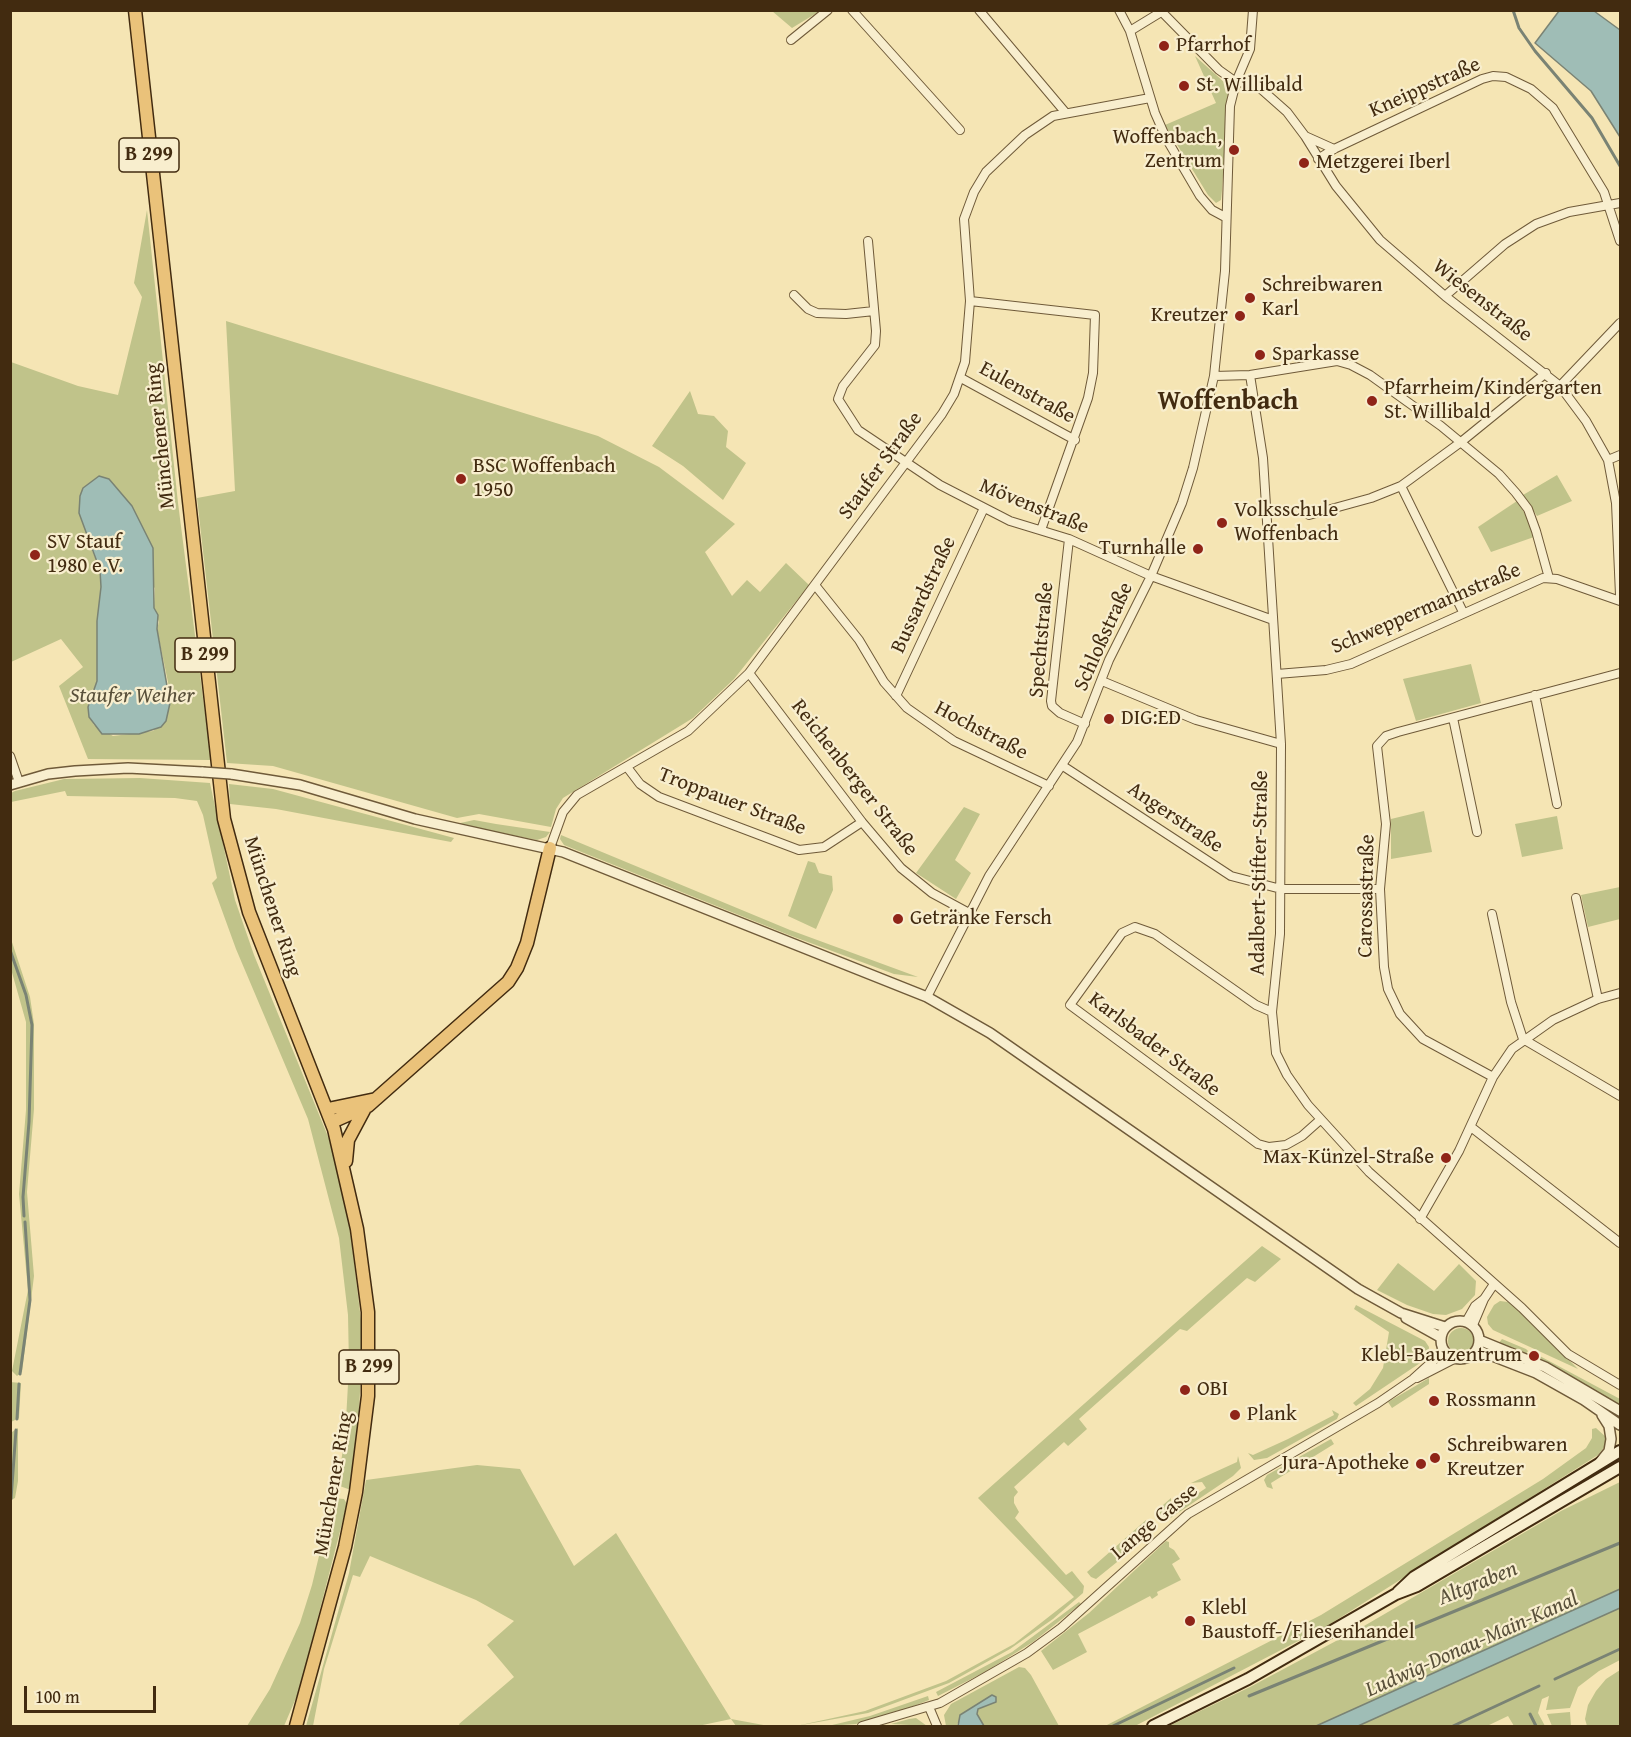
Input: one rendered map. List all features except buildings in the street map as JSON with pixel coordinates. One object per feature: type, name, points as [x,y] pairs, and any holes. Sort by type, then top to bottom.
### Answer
[{"type":"main road","name":"Münchener Ring","points":[[135,10],[224,819],[249,912],[332,1122],[347,1177],[357,1229],[368,1312],[369,1362],[365,1433],[349,1531],[296,1726]]},
{"type":"main road","points":[[347,1177],[348,1140],[364,1110],[470,1018],[513,976],[523,955],[532,926],[550,848]]},
{"type":"main road","points":[[328,1109],[376,1099]]},
{"type":"main road","points":[[332,1122],[364,1110]]},
{"type":"main road","points":[[1396,1594],[1414,1577],[1620,1451]]},
{"type":"main road","points":[[1153,1726],[1273,1666],[1396,1594],[1417,1586],[1620,1467]]},
{"type":"main road","points":[[1587,1486],[1620,1477]]},
{"type":"street","points":[[791,40],[828,10]]},
{"type":"street","points":[[852,10],[960,130]]},
{"type":"street","points":[[979,10],[1065,112]]},
{"type":"street","points":[[1119,10],[1130,31],[1150,98],[1166,138],[1200,196],[1212,210],[1225,217]]},
{"type":"street","name":"Schloßstraße","points":[[927,997],[989,876],[1063,766],[1085,724],[1109,660],[1151,576],[1190,477],[1214,376],[1222,321],[1228,128],[1236,82],[1250,49],[1253,10]]},
{"type":"street","points":[[1130,31],[1161,11],[1219,70],[1236,82]]},
{"type":"street","name":"Kneippstraße","points":[[1318,159],[1334,149],[1482,79],[1493,76],[1506,77],[1531,89],[1553,108],[1591,167],[1610,206],[1620,242]]},
{"type":"street","name":"Wiesenstraße","points":[[1236,82],[1254,85],[1267,93],[1287,112],[1366,226],[1445,296],[1560,386],[1586,421],[1608,460],[1618,502],[1620,595]]},
{"type":"street","name":"Staufer Straße","points":[[550,848],[560,818],[573,799],[694,726],[749,673],[908,463],[954,394],[961,378],[970,301],[964,219],[974,192],[986,172],[1025,135],[1041,123],[1065,112],[1150,98]]},
{"type":"street","points":[[1305,135],[1334,149]]},
{"type":"street","points":[[1445,296],[1505,244],[1536,224],[1569,212],[1620,203]]},
{"type":"street","points":[[794,295],[808,309],[817,313],[846,315],[874,311],[868,241]]},
{"type":"street","points":[[970,301],[1095,315],[1093,373],[1075,440],[1041,530]]},
{"type":"street","name":"Mövenstraße","points":[[874,311],[875,345],[843,386],[838,399],[858,430],[940,485],[1010,521],[1069,539],[1151,576],[1273,620]]},
{"type":"street","points":[[1560,386],[1620,323]]},
{"type":"street","points":[[1214,376],[1250,375],[1323,362],[1351,365],[1386,385],[1499,474],[1528,509],[1549,578]]},
{"type":"street","points":[[1309,515],[1363,501],[1401,486],[1461,442],[1546,373]]},
{"type":"street","name":"Adalbert-Stifter-Straße","points":[[1250,375],[1263,458],[1281,744],[1280,934],[1272,1012],[1274,1044],[1280,1062],[1294,1086],[1320,1120],[1369,1172],[1568,1354],[1620,1385]]},
{"type":"street","name":"Eulenstraße","points":[[961,378],[1075,440]]},
{"type":"street","points":[[1608,460],[1620,455]]},
{"type":"street","points":[[1401,486],[1463,612]]},
{"type":"street","name":"Bussardstraße","points":[[896,696],[984,508]]},
{"type":"street","name":"Spechtstraße","points":[[1069,539],[1051,701],[1052,706],[1060,713],[1085,724]]},
{"type":"street","name":"Schweppermannstraße","points":[[1277,674],[1340,668],[1537,580],[1549,578],[1620,601]]},
{"type":"street","name":"Hochstraße","points":[[815,585],[849,626],[896,696],[907,708],[936,731],[1049,786]]},
{"type":"street","name":"Reichenberger Straße","points":[[749,673],[862,822],[913,880],[969,913]]},
{"type":"street","name":"Carossastraße","points":[[1493,1077],[1432,1045],[1415,1031],[1400,1014],[1386,980],[1380,889],[1386,824],[1377,753],[1378,743],[1390,734],[1620,673]]},
{"type":"street","points":[[1102,681],[1196,720],[1281,744]]},
{"type":"street","points":[[1535,695],[1557,804]]},
{"type":"street","points":[[1453,717],[1477,832]]},
{"type":"street","points":[[10,756],[15,784],[48,774],[128,768],[231,774],[300,785],[423,822],[550,848],[602,866],[927,997],[990,1033],[1295,1247],[1370,1296],[1440,1337]]},
{"type":"street","name":"Angerstraße","points":[[1063,766],[1221,871],[1244,881],[1281,889],[1380,889]]},
{"type":"street","name":"Troppauer Straße","points":[[627,767],[640,784],[659,797],[799,849],[824,847],[862,822]]},
{"type":"street","points":[[1576,898],[1598,999]]},
{"type":"street","points":[[1492,914],[1511,1002],[1523,1039],[1620,1096]]},
{"type":"street","name":"Karlsbader Straße","points":[[1272,1012],[1256,1005],[1155,934],[1135,927],[1122,933],[1070,1005],[1258,1144],[1275,1148],[1286,1144],[1302,1136],[1320,1120]]},
{"type":"street","points":[[1420,1219],[1471,1127],[1493,1077],[1506,1057],[1523,1039],[1553,1020],[1598,999],[1620,993]]},
{"type":"street","points":[[1471,1127],[1620,1243]]},
{"type":"street","points":[[1494,1284],[1484,1299],[1475,1306],[1469,1323],[1478,1345],[1536,1373],[1597,1408],[1620,1425]]},
{"type":"street","points":[[1401,1314],[1445,1327]]},
{"type":"street","points":[[1469,1323],[1454,1321],[1445,1327],[1440,1337],[1444,1351],[1454,1359],[1466,1359],[1478,1345]]},
{"type":"street","points":[[1478,1345],[1545,1367],[1620,1411]]},
{"type":"street","name":"Lange Gasse","points":[[862,1726],[929,1707],[984,1680],[1040,1644],[1164,1533],[1197,1507],[1378,1403],[1413,1379],[1444,1351]]},
{"type":"street","name":"Lange Gasse","points":[[1413,1379],[1432,1372],[1454,1359]]},
{"type":"street","points":[[1596,1465],[1607,1455],[1611,1439],[1608,1424],[1597,1408]]},
{"type":"street","points":[[929,1707],[937,1726]]},
{"type":"green space","points":[[772,11],[820,11],[792,28]]},
{"type":"green space","points":[[1195,56],[1229,89],[1221,200],[1216,203],[1208,195],[1165,125],[1216,103]]},
{"type":"green space","points":[[147,210],[178,503],[211,760],[88,759],[59,686],[83,667],[61,639],[11,662],[11,362],[78,386],[118,395],[142,297],[134,283]],"holes":[[[85,533],[155,588],[154,608],[159,622],[157,629],[169,687],[166,721],[153,731],[113,736],[94,725],[89,717],[88,707],[97,681],[97,621],[101,587],[100,570]]]},
{"type":"green space","points":[[226,321],[598,436],[659,467],[735,524],[705,552],[732,596],[747,580],[760,592],[786,563],[809,585],[734,679],[693,718],[563,798],[556,809],[551,827],[479,814],[457,818],[273,766],[227,763],[197,498],[235,491]]},
{"type":"green space","points":[[690,391],[698,414],[714,416],[728,431],[726,447],[746,463],[723,500],[683,466],[652,446]]},
{"type":"green space","points":[[1557,475],[1572,501],[1537,516],[1523,495]]},
{"type":"green space","points":[[1517,501],[1527,517],[1534,537],[1491,552],[1478,527]]},
{"type":"green space","points":[[1471,664],[1481,703],[1416,721],[1403,679]]},
{"type":"green space","points":[[140,778],[210,783],[235,900],[254,955],[329,1139],[349,1221],[361,1320],[362,1352],[358,1431],[351,1489],[337,1485],[345,1438],[349,1366],[348,1315],[339,1238],[308,1119],[236,949],[212,883],[217,878],[203,815],[197,801],[175,798],[67,796],[65,791],[11,802],[11,793],[15,791],[64,779]]},
{"type":"green space","points":[[229,784],[273,789],[454,838],[451,842],[276,809],[230,804]]},
{"type":"green space","points":[[964,807],[980,814],[955,860],[971,873],[956,899],[916,873]]},
{"type":"green space","points":[[1424,811],[1432,852],[1391,859],[1391,819]]},
{"type":"green space","points":[[1557,816],[1563,849],[1522,857],[1515,824]]},
{"type":"green space","points":[[474,820],[550,832],[546,837],[537,840],[456,824]]},
{"type":"green space","points":[[561,835],[790,930],[918,977],[894,974],[789,935],[564,845],[560,839]]},
{"type":"green space","points":[[808,861],[815,863],[819,873],[832,876],[833,890],[816,929],[788,916]]},
{"type":"green space","points":[[1620,887],[1620,919],[1588,927],[1581,895]]},
{"type":"green space","points":[[11,939],[30,997],[34,1024],[34,1109],[27,1192],[34,1276],[22,1372],[17,1376],[12,1371],[28,1290],[19,1194],[26,1110],[26,1022],[11,969]]},
{"type":"green space","points":[[1262,1246],[1281,1259],[1255,1282],[1247,1278],[1187,1331],[1180,1329],[1079,1419],[1087,1429],[1068,1446],[1064,1442],[1014,1487],[1018,1492],[1014,1497],[1014,1503],[1019,1512],[1015,1518],[1066,1575],[1072,1571],[1084,1586],[1083,1593],[1053,1619],[1010,1649],[949,1683],[868,1713],[796,1726],[865,1711],[946,1681],[1014,1644],[1074,1597],[978,1498]]},
{"type":"green space","points":[[1398,1263],[1434,1291],[1459,1264],[1476,1281],[1475,1295],[1462,1309],[1446,1315],[1433,1314],[1407,1305],[1377,1290]]},
{"type":"green space","points":[[1500,1301],[1508,1302],[1520,1311],[1578,1369],[1493,1330],[1488,1324],[1487,1317],[1494,1305]]},
{"type":"green space","points":[[1356,1305],[1425,1341],[1429,1347],[1428,1355],[1423,1361],[1356,1406],[1353,1403],[1370,1389],[1383,1368],[1389,1332],[1354,1309]]},
{"type":"green space","points":[[1461,1328],[1470,1332],[1474,1341],[1470,1350],[1461,1354],[1452,1350],[1448,1341],[1452,1332]]},
{"type":"green space","points":[[1502,1339],[1528,1351],[1526,1354],[1498,1344]]},
{"type":"green space","points":[[1536,1354],[1620,1399],[1620,1406],[1533,1358]]},
{"type":"green space","points":[[1429,1378],[1429,1384],[1392,1408],[1388,1402]]},
{"type":"green space","points":[[10,1382],[21,1383],[19,1418],[11,1422]]},
{"type":"green space","points":[[1332,1410],[1339,1414],[1337,1419],[1267,1458],[1254,1460],[1248,1453],[1253,1455],[1288,1439],[1334,1415]]},
{"type":"green space","points":[[18,1428],[18,1481],[15,1498],[11,1500],[12,1432]]},
{"type":"green space","points":[[1596,1428],[1607,1438],[1605,1446],[1598,1455],[1327,1626],[1135,1726],[1105,1726],[1321,1615],[1543,1479],[1586,1448],[1592,1438],[1592,1429]]},
{"type":"green space","points":[[1331,1439],[1334,1444],[1271,1483],[1273,1489],[1267,1487],[1264,1480],[1267,1475]]},
{"type":"green space","points":[[1238,1456],[1241,1468],[1233,1476],[1169,1519],[1154,1513],[1171,1498],[1171,1504],[1175,1509],[1206,1488],[1202,1482],[1191,1483],[1237,1462]]},
{"type":"green space","points":[[477,1465],[520,1469],[574,1566],[616,1533],[731,1719],[698,1726],[460,1726],[459,1724],[514,1677],[487,1645],[514,1621],[476,1600],[370,1556],[360,1577],[353,1575],[324,1669],[313,1726],[306,1726],[349,1573],[366,1480]]},
{"type":"green space","points":[[1620,1482],[1620,1589],[1316,1726],[1169,1726],[1250,1687],[1364,1626],[1561,1511]]},
{"type":"green space","points":[[333,1498],[344,1499],[347,1504],[299,1691],[284,1726],[247,1726],[270,1689],[300,1623],[312,1585]]},
{"type":"green space","points":[[1146,1520],[1151,1531],[1148,1537],[1096,1579],[1091,1577],[1087,1572]]},
{"type":"green space","points":[[1166,1541],[1180,1559],[1172,1564],[1181,1580],[1157,1592],[1158,1595],[1152,1599],[1150,1596],[1078,1634],[1087,1652],[1053,1670],[1041,1651],[1089,1613]]},
{"type":"green space","points":[[1079,1602],[1081,1604],[1033,1642],[985,1672],[938,1696],[936,1692],[1012,1652]]},
{"type":"green space","points":[[1620,1608],[1620,1660],[1599,1671],[1578,1687],[1570,1708],[1546,1710],[1549,1696],[1542,1699],[1538,1713],[1545,1726],[1514,1726],[1508,1716],[1487,1726],[1358,1726]]},
{"type":"green space","points":[[1019,1667],[1025,1668],[1031,1675],[1059,1726],[984,1726],[977,1714],[978,1709],[989,1705],[985,1699],[957,1724],[958,1726],[946,1726],[944,1715],[951,1704]]},
{"type":"green space","points":[[1620,1670],[1620,1726],[1587,1726],[1585,1719],[1588,1705],[1596,1691],[1606,1679]]},
{"type":"green space","points":[[928,1696],[929,1700],[901,1711],[856,1724],[828,1726],[870,1716]]},
{"type":"green space","points":[[1570,1712],[1571,1726],[1552,1726],[1547,1714]]},
{"type":"green space","points":[[916,1718],[927,1726],[891,1724],[909,1719]]},
{"type":"green space","points":[[731,1719],[769,1726],[736,1726]]},
{"type":"water","points":[[1559,11],[1594,11],[1620,30],[1620,137],[1591,91],[1535,43]]},
{"type":"water","name":"Staufer Weiher","points":[[99,476],[109,479],[132,506],[153,548],[154,608],[158,615],[157,629],[170,703],[166,721],[161,727],[139,734],[102,734],[89,717],[88,707],[97,681],[97,621],[101,587],[100,570],[79,513],[83,488]]},
{"type":"water","points":[[1620,1589],[1620,1608],[1358,1726],[1316,1726]]},
{"type":"water","points":[[992,1695],[996,1697],[996,1702],[978,1709],[977,1714],[984,1726],[958,1726],[960,1715]]},
{"type":"waterway","points":[[1513,10],[1519,28],[1535,51],[1592,118],[1620,166]]},
{"type":"waterway","points":[[10,950],[26,995],[32,1025],[24,1216]]},
{"type":"waterway","points":[[20,1374],[30,1300],[25,1222]]},
{"type":"waterway","points":[[17,1419],[19,1384]]},
{"type":"waterway","points":[[11,1499],[16,1430]]},
{"type":"waterway","name":"Altgraben","points":[[1249,1696],[1620,1543]]},
{"type":"waterway","points":[[1555,1679],[1620,1649]]},
{"type":"waterway","name":"Altgraben","points":[[1113,1726],[1234,1668]]},
{"type":"waterway","points":[[1453,1726],[1539,1686]]},
{"type":"waterway","points":[[1530,1714],[1536,1726]]},
{"type":"place","name":"Pfarrhof","points":[[1164,46]]},
{"type":"place","name":"St. Willibald","points":[[1184,86]]},
{"type":"place","name":"Woffenbach, Zentrum","points":[[1234,150]]},
{"type":"place","name":"Metzgerei Iberl","points":[[1304,163]]},
{"type":"place","name":"Schreibwaren Karl","points":[[1250,298]]},
{"type":"place","name":"Kreutzer","points":[[1240,316]]},
{"type":"place","name":"Sparkasse","points":[[1260,355]]},
{"type":"place","name":"Pfarrheim/Kindergarten St. Willibald","points":[[1372,401]]},
{"type":"place","name":"BSC Woffenbach 1950","points":[[461,479]]},
{"type":"place","name":"Volksschule Woffenbach","points":[[1222,523]]},
{"type":"place","name":"Turnhalle","points":[[1198,549]]},
{"type":"place","name":"SV Stauf 1980 e.V.","points":[[35,555]]},
{"type":"place","name":"DIG:ED","points":[[1109,719]]},
{"type":"place","name":"Getränke Fersch","points":[[898,919]]},
{"type":"place","name":"Max-Künzel-Straße","points":[[1446,1158]]},
{"type":"place","name":"Klebl-Bauzentrum","points":[[1534,1356]]},
{"type":"place","name":"OBI","points":[[1185,1390]]},
{"type":"place","name":"Rossmann","points":[[1434,1401]]},
{"type":"place","name":"Plank","points":[[1235,1415]]},
{"type":"place","name":"Schreibwaren Kreutzer","points":[[1435,1458]]},
{"type":"place","name":"Jura-Apotheke","points":[[1421,1464]]},
{"type":"place","name":"Klebl Baustoff-/Fliesenhandel","points":[[1190,1621]]},
{"type":"district","name":"Woffenbach","points":[[1228,402]]},
{"type":"water label","name":"Ludwig-Donau-Main-Kanal","points":[[1472,1645]]}]
